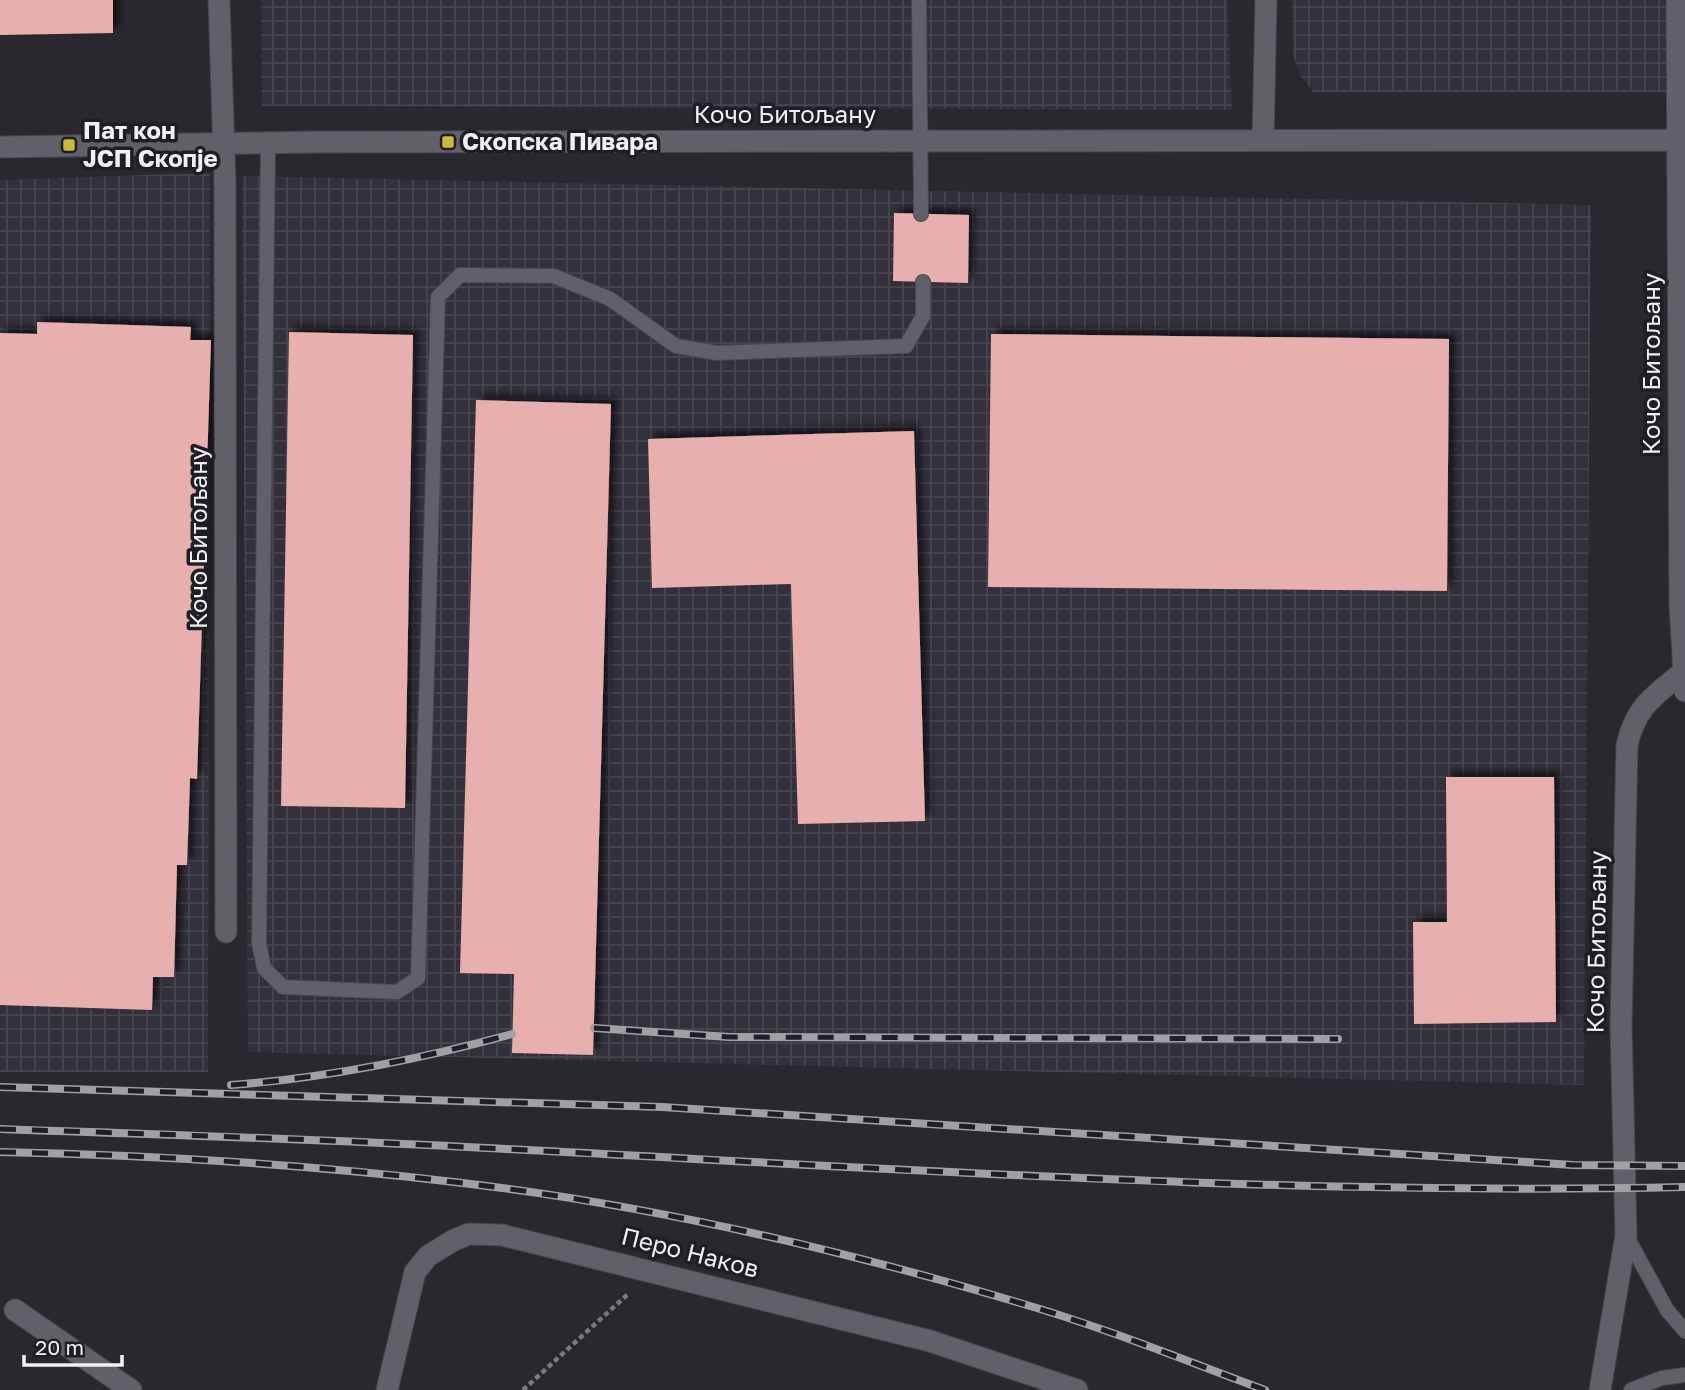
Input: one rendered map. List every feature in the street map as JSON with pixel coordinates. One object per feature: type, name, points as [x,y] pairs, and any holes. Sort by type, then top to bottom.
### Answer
[{"type":"street","name":"Кочо Битољану","points":[[219,0],[223,143],[226,932]]},
{"type":"street","points":[[1263,140],[1266,0]]},
{"type":"street","name":"Кочо Битољану","points":[[1600,1390],[1626,1235],[1621,1026],[1627,745],[1633,722],[1642,707],[1684,682],[1680,591],[1681,140],[1677,0]]},
{"type":"street","name":"Кочо Битољану","points":[[0,147],[223,143],[1681,140]]},
{"type":"street","name":"Перо Наков","points":[[387,1390],[415,1272],[428,1255],[468,1234],[502,1235],[930,1341],[1077,1390]]},
{"type":"street","points":[[15,1310],[131,1390]]},
{"type":"lane","points":[[919,0],[921,214]]},
{"type":"lane","points":[[268,143],[259,943],[264,968],[283,987],[397,992],[418,978],[438,297],[460,275],[554,276],[610,299],[676,346],[717,352],[794,350],[906,346],[923,316],[923,282]]},
{"type":"lane","points":[[1626,1235],[1667,1310],[1685,1331]]},
{"type":"lane","points":[[1631,1390],[1662,1378],[1685,1375]]},
{"type":"path","points":[[523,1390],[628,1294],[659,1272]]},
{"type":"shaded area","points":[[261,0],[1227,0],[1232,110],[262,106]]},
{"type":"shaded area","points":[[1292,0],[1685,0],[1685,92],[1313,92],[1300,75],[1293,55]]},
{"type":"shaded area","points":[[210,173],[208,1072],[0,1072],[0,180]]},
{"type":"shaded area","points":[[242,176],[1591,205],[1584,1085],[248,1052]]},
{"type":"building","points":[[0,0],[113,0],[113,33],[0,35]]},
{"type":"building","points":[[894,213],[969,215],[968,283],[893,281]]},
{"type":"building","points":[[37,322],[191,327],[190,340],[211,340],[197,779],[190,778],[187,865],[177,865],[174,977],[153,977],[152,1010],[0,1005],[0,333],[37,334]]},
{"type":"building","points":[[289,332],[413,335],[405,808],[281,806]]},
{"type":"building","points":[[991,334],[1449,339],[1447,591],[988,587]]},
{"type":"building","points":[[476,400],[611,404],[593,1055],[512,1053],[514,974],[460,973]]},
{"type":"building","points":[[914,431],[925,821],[798,824],[791,584],[652,588],[648,439]]},
{"type":"building","points":[[1446,777],[1554,777],[1556,1022],[1414,1024],[1413,922],[1447,922]]},
{"type":"railway","points":[[594,1028],[729,1037],[1338,1039]]},
{"type":"railway","points":[[231,1085],[302,1078],[373,1066],[512,1034]]},
{"type":"railway","points":[[0,1087],[662,1107],[1573,1165],[1685,1166]]},
{"type":"railway","points":[[0,1129],[350,1142],[1227,1184],[1532,1189],[1685,1187]]},
{"type":"railway","points":[[0,1152],[171,1158],[341,1170],[526,1191],[669,1215],[881,1264],[1051,1312],[1265,1390]]},
{"type":"place","name":"Скопска Пивара","points":[[448,142]]},
{"type":"place","name":"Пат кон ЈСП Скопје","points":[[69,145]]}]
